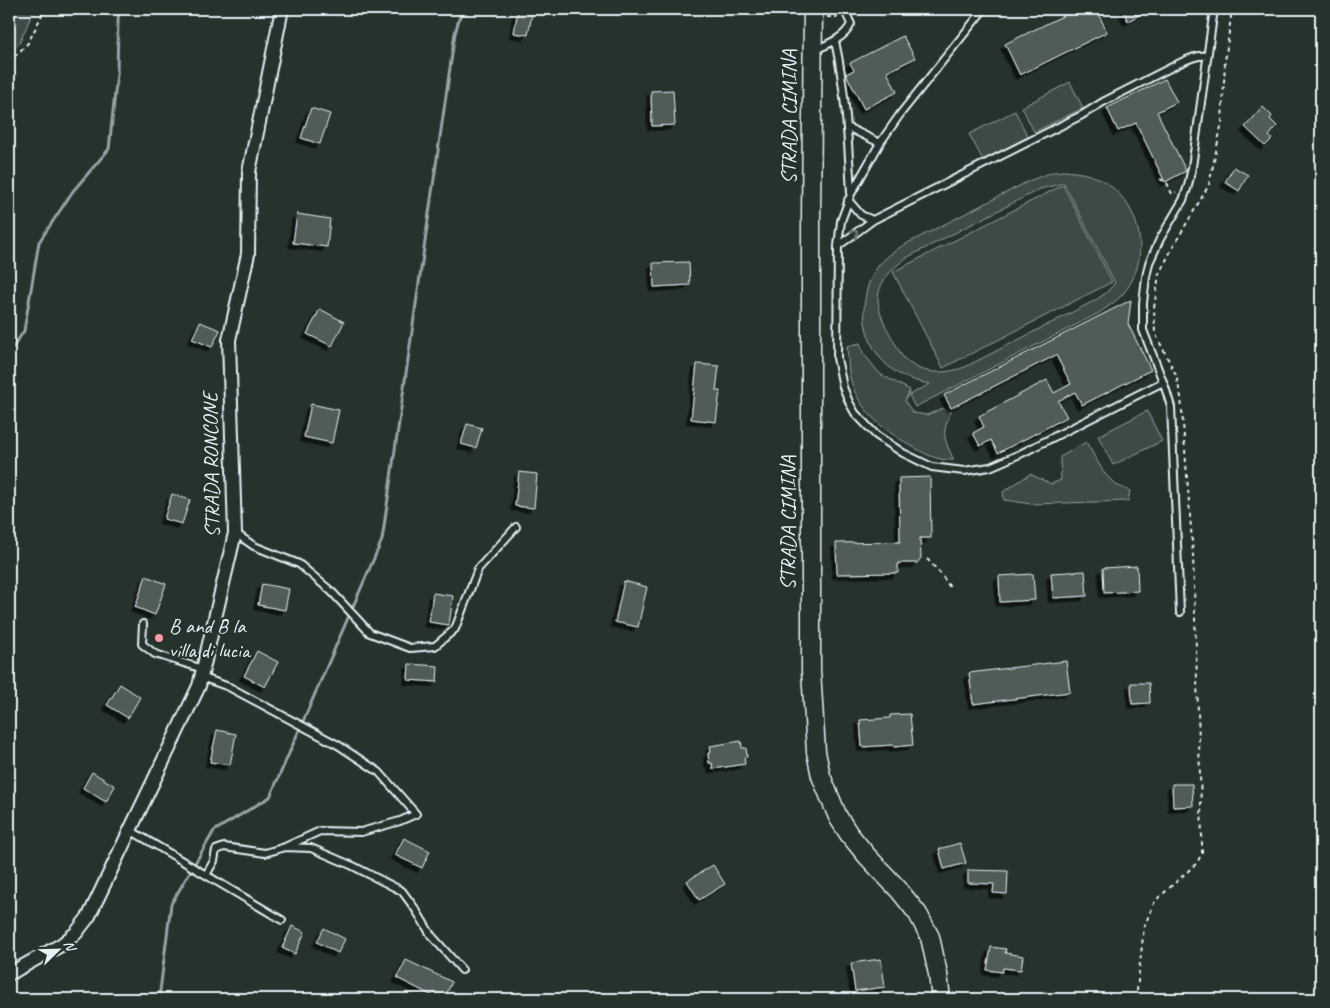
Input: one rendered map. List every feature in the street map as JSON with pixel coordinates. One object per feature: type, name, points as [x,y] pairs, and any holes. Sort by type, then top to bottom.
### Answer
[{"type":"main road","name":"STRADA CIMINA","points":[[812,13],[811,670],[816,752],[821,776],[838,817],[867,856],[898,888],[918,914],[930,937],[941,999]]},
{"type":"street","name":"STRADA RONCONE","points":[[9,974],[61,945],[76,933],[89,916],[199,686],[236,534],[229,340],[248,254],[249,172],[282,9]]},
{"type":"lane","points":[[812,52],[834,41],[848,31],[851,24],[844,9]]},
{"type":"lane","points":[[984,9],[880,142],[850,197],[841,221],[838,246],[837,358],[843,387],[849,402],[855,413],[876,435],[903,452],[932,467],[964,471],[990,467],[1020,454],[1163,382]]},
{"type":"lane","points":[[1180,612],[1171,408],[1143,330],[1143,303],[1149,264],[1160,238],[1183,200],[1188,186],[1214,9]]},
{"type":"lane","points":[[834,41],[842,76],[848,127],[850,197],[861,215],[873,220]]},
{"type":"lane","points":[[838,246],[873,220],[1082,115],[1103,102],[1192,57],[1207,56]]},
{"type":"lane","points":[[848,127],[880,142]]},
{"type":"lane","points":[[236,534],[254,546],[299,564],[332,592],[370,633],[410,648],[435,646],[455,629],[478,569],[516,528]]},
{"type":"lane","points":[[143,624],[142,644],[155,654],[202,673],[338,744],[379,772],[416,814],[400,821],[360,832],[320,831],[285,847],[265,853],[224,847],[216,850],[214,861],[206,875]]},
{"type":"lane","points":[[130,830],[282,920]]},
{"type":"lane","points":[[285,847],[311,848],[353,866],[402,891],[431,935],[462,970]]},
{"type":"path","points":[[9,62],[28,43],[45,9]]},
{"type":"path","points":[[1136,999],[1144,927],[1155,901],[1197,863],[1202,853],[1193,555],[1181,397],[1176,375],[1155,333],[1154,308],[1160,274],[1174,245],[1209,186],[1222,122],[1225,62],[1232,9]]},
{"type":"path","points":[[812,13],[848,16]]},
{"type":"path","points":[[1160,179],[1166,183],[1172,194],[1188,186]]},
{"type":"path","points":[[927,559],[951,588]]},
{"type":"shaded area","points":[[14,9],[34,9],[20,42],[9,54],[9,29]]},
{"type":"shaded area","points":[[1070,82],[1083,108],[1034,132],[1022,107]]},
{"type":"shaded area","points":[[1015,111],[1028,137],[983,160],[969,134]]},
{"type":"shaded area","points":[[1053,172],[1075,172],[1096,177],[1118,192],[1128,205],[1135,219],[1139,234],[1140,250],[1138,265],[1132,280],[1120,297],[1099,313],[915,407],[909,395],[930,384],[902,376],[894,371],[874,349],[868,336],[864,307],[866,293],[878,266],[902,246],[1031,180]],"holes":[[[1064,183],[1115,283],[1106,293],[1094,301],[965,367],[940,372],[923,370],[908,362],[902,356],[881,316],[879,305],[879,294],[883,282],[906,258],[1040,189]]]},
{"type":"shaded area","points":[[1063,185],[1112,282],[943,368],[893,272]]},
{"type":"shaded area","points":[[860,343],[863,353],[880,374],[910,390],[905,401],[913,413],[927,415],[943,408],[951,412],[945,436],[954,460],[937,458],[926,454],[899,439],[880,425],[864,408],[849,373],[847,346]]},
{"type":"shaded area","points":[[1147,411],[1162,441],[1113,465],[1098,436]]},
{"type":"shaded area","points":[[1086,442],[1105,474],[1116,485],[1130,491],[1128,501],[1032,504],[1004,500],[1003,492],[1030,474],[1051,484],[1061,480],[1060,457]]},
{"type":"building","points":[[518,9],[533,9],[528,35],[514,33]]},
{"type":"building","points":[[1077,9],[1096,9],[1107,32],[1020,75],[1005,44]]},
{"type":"building","points":[[1122,9],[1151,9],[1128,21]]},
{"type":"building","points":[[903,36],[915,58],[887,72],[897,92],[864,109],[846,74],[854,70],[850,63]]},
{"type":"building","points":[[1165,79],[1177,102],[1157,112],[1186,171],[1165,182],[1136,123],[1118,131],[1107,108]]},
{"type":"building","points":[[673,90],[675,125],[652,126],[651,91]]},
{"type":"building","points":[[1263,107],[1272,116],[1270,119],[1277,126],[1269,136],[1272,139],[1265,146],[1245,127]]},
{"type":"building","points":[[311,108],[330,114],[320,144],[301,138]]},
{"type":"building","points":[[1234,167],[1248,175],[1239,191],[1225,182]]},
{"type":"building","points":[[297,214],[330,219],[327,247],[293,243]]},
{"type":"building","points":[[689,262],[690,285],[654,287],[653,263]]},
{"type":"building","points":[[1131,300],[1128,324],[1151,370],[1082,405],[1075,392],[1058,401],[1067,417],[998,453],[991,440],[980,446],[973,433],[984,427],[979,416],[1047,380],[1054,393],[1071,384],[1056,355],[951,408],[944,395]]},
{"type":"building","points":[[320,309],[344,322],[332,346],[307,334]]},
{"type":"building","points":[[200,322],[220,330],[212,347],[192,339]]},
{"type":"building","points":[[697,364],[719,366],[716,391],[720,391],[716,422],[691,419]]},
{"type":"building","points":[[311,404],[339,410],[332,443],[304,437]]},
{"type":"building","points":[[467,424],[482,428],[476,448],[461,444]]},
{"type":"building","points":[[519,472],[537,474],[534,508],[515,506]]},
{"type":"building","points":[[930,477],[931,538],[920,538],[921,558],[917,563],[898,563],[898,573],[837,574],[836,543],[900,542],[899,478]]},
{"type":"building","points":[[172,494],[190,500],[182,524],[164,519]]},
{"type":"building","points":[[1137,566],[1138,591],[1104,593],[1103,568]]},
{"type":"building","points":[[1085,571],[1087,596],[1053,598],[1051,573]]},
{"type":"building","points":[[1033,574],[1035,600],[1000,602],[999,576]]},
{"type":"building","points":[[146,576],[166,584],[155,615],[135,607]]},
{"type":"building","points":[[624,581],[647,587],[638,627],[615,622]]},
{"type":"building","points":[[262,584],[289,589],[285,610],[258,605]]},
{"type":"building","points":[[433,593],[453,596],[449,625],[429,622]]},
{"type":"building","points":[[257,651],[278,662],[265,687],[244,676]]},
{"type":"building","points":[[1066,661],[1070,692],[973,704],[969,673]]},
{"type":"building","points":[[409,664],[438,666],[437,682],[408,680]]},
{"type":"building","points":[[1131,683],[1149,683],[1150,703],[1132,704]]},
{"type":"building","points":[[120,684],[140,697],[128,718],[107,705]]},
{"type":"building","points":[[910,714],[913,745],[862,747],[860,720],[890,718],[890,715]]},
{"type":"building","points":[[217,730],[236,734],[230,765],[210,762]]},
{"type":"building","points":[[741,741],[742,748],[746,748],[747,757],[744,758],[745,764],[713,769],[712,763],[709,763],[708,753],[711,753],[710,746]]},
{"type":"building","points":[[92,772],[115,786],[106,802],[83,788]]},
{"type":"building","points":[[1172,784],[1192,784],[1193,806],[1173,807]]},
{"type":"building","points":[[404,838],[430,851],[422,868],[395,855]]},
{"type":"building","points":[[960,843],[966,863],[944,869],[939,849]]},
{"type":"building","points":[[713,865],[725,884],[699,900],[687,881]]},
{"type":"building","points":[[968,870],[1008,871],[1007,894],[993,893],[994,884],[968,883]]},
{"type":"building","points":[[292,926],[305,932],[295,954],[282,948]]},
{"type":"building","points":[[324,928],[345,939],[338,953],[317,942]]},
{"type":"building","points":[[991,947],[1006,949],[1005,953],[1023,956],[1021,970],[1003,968],[1002,972],[987,970]]},
{"type":"building","points":[[881,959],[885,987],[855,991],[851,963]]},
{"type":"building","points":[[406,960],[452,982],[444,999],[439,999],[397,978]]},
{"type":"waterway","points":[[9,353],[24,331],[39,242],[73,191],[109,149],[117,74],[119,9]]},
{"type":"waterway","points":[[159,999],[171,904],[214,831],[270,797],[382,540],[455,33],[462,9]]},
{"type":"place","name":"B and B la villa di lucia","points":[[159,638]]}]
